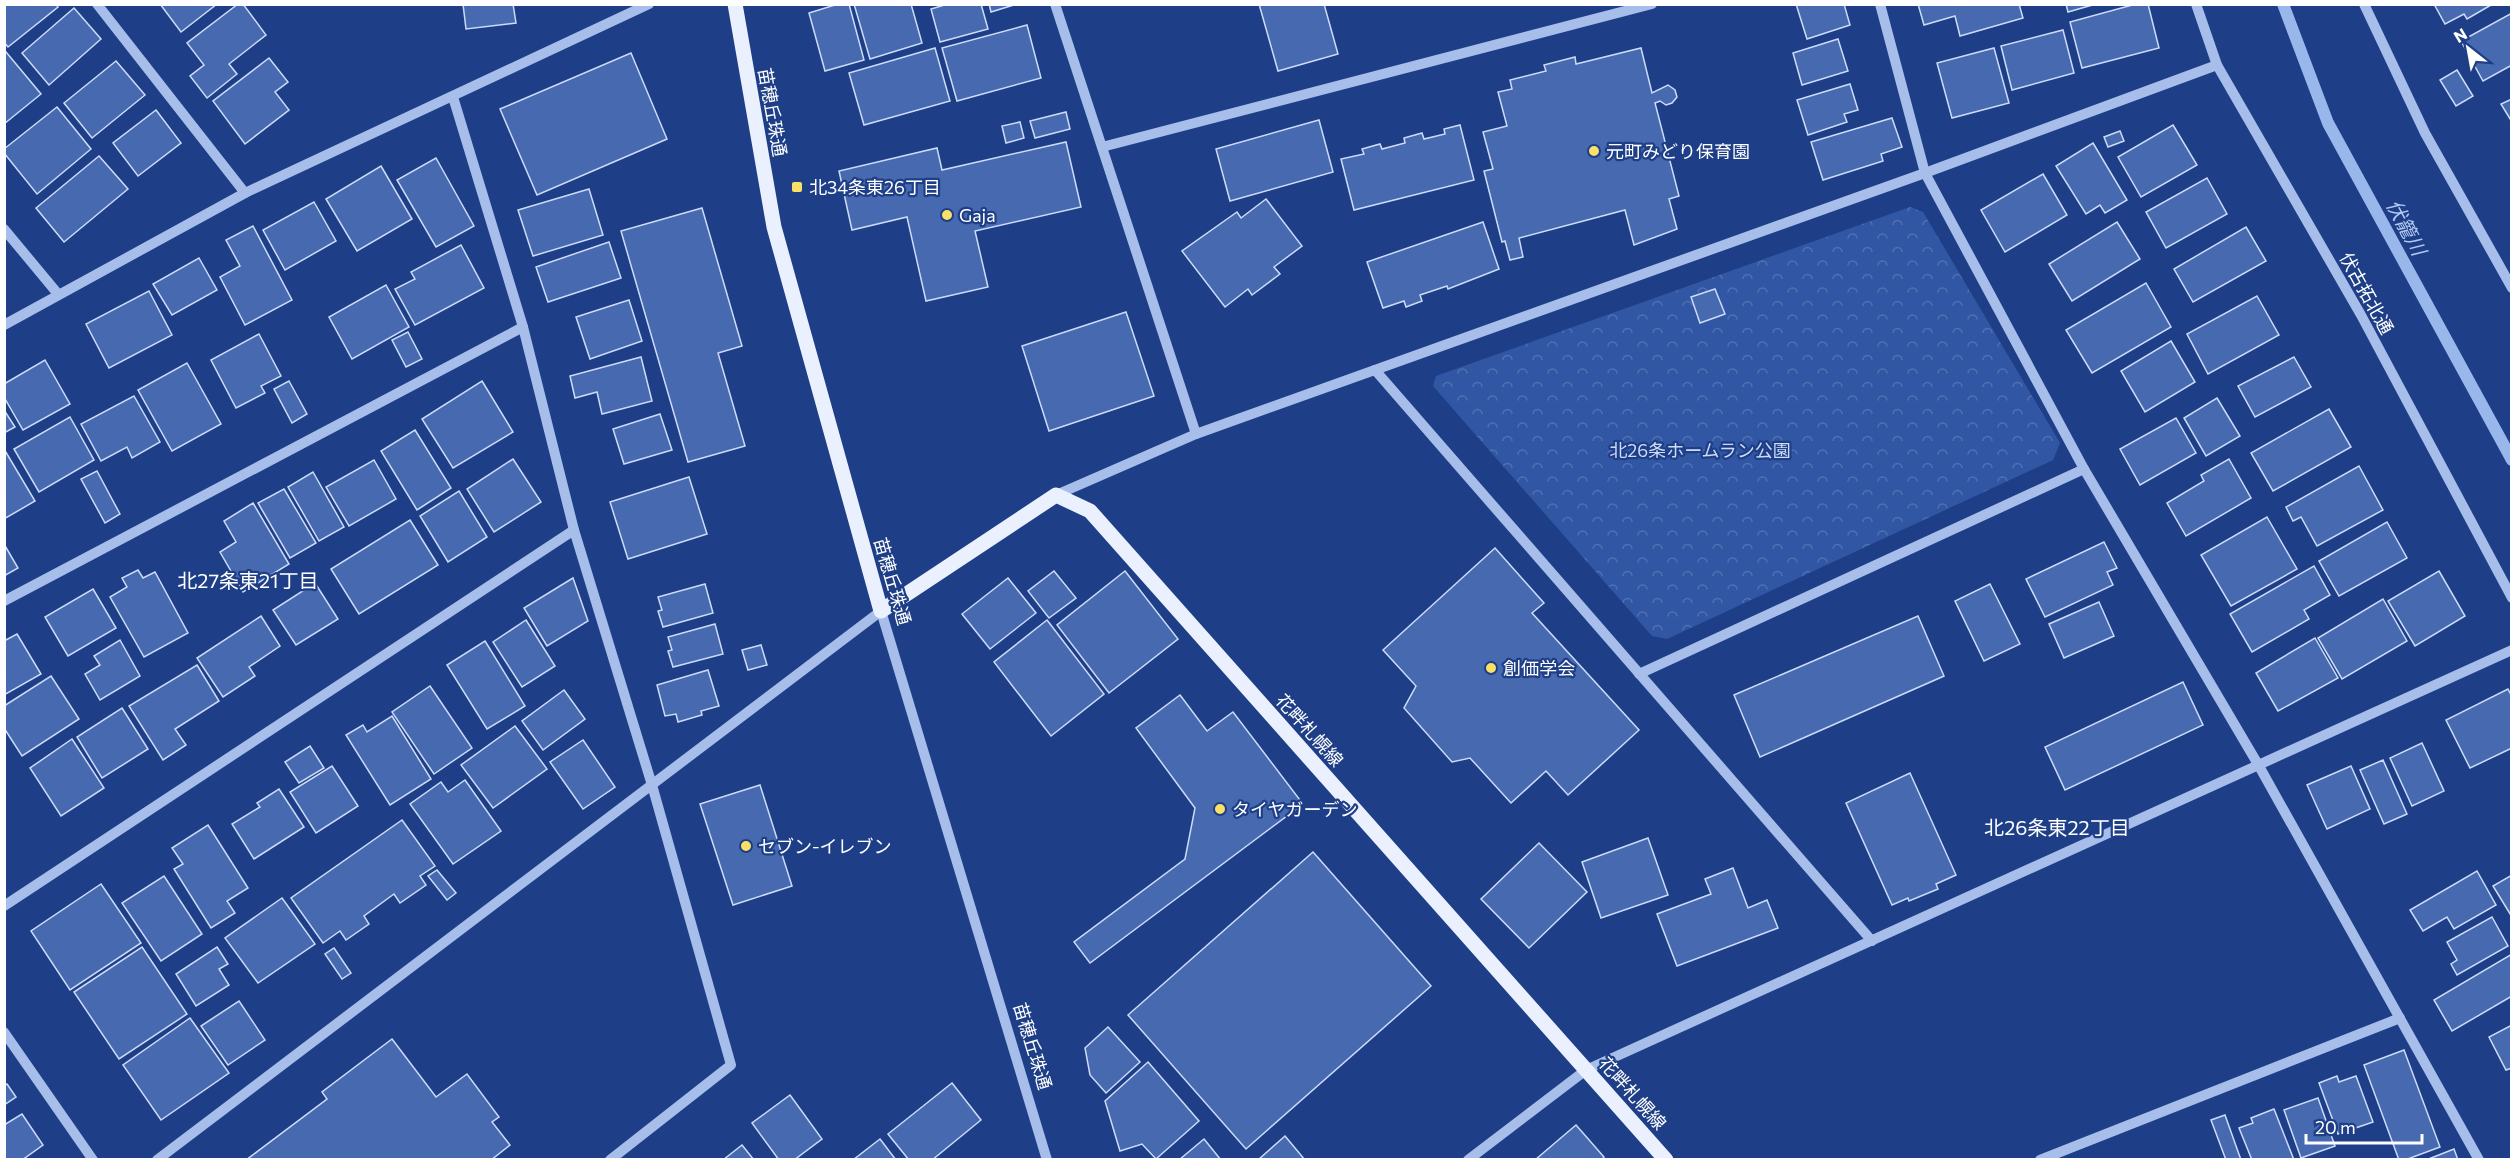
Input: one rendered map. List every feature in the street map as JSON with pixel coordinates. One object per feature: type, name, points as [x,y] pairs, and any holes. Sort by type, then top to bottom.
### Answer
[{"type":"main road","name":"苗穂丘珠通","points":[[735,4],[774,227],[881,611]]},
{"type":"main road","points":[[881,611],[1056,495]]},
{"type":"main road","name":"花畔札幌線","points":[[1056,495],[1090,511],[1666,1160]]},
{"type":"street","points":[[97,4],[245,193]]},
{"type":"street","points":[[4,325],[245,193],[649,4]]},
{"type":"street","points":[[1055,4],[1196,434]]},
{"type":"street","points":[[1102,147],[1652,4]]},
{"type":"street","points":[[1880,4],[1925,173],[2084,469],[2259,766],[2479,1160]]},
{"type":"street","name":"伏古拓北通","points":[[2196,4],[2217,65],[2361,315],[2511,598]]},
{"type":"street","points":[[2364,4],[2425,133],[2511,288]]},
{"type":"street","points":[[1056,495],[1196,434],[1925,173],[2217,65]]},
{"type":"street","points":[[453,97],[523,327],[574,530],[652,785],[731,1065],[610,1160]]},
{"type":"street","points":[[4,229],[58,294]]},
{"type":"street","points":[[4,601],[523,327]]},
{"type":"street","points":[[1375,370],[1872,941]]},
{"type":"street","points":[[1639,674],[2084,469]]},
{"type":"street","points":[[4,906],[574,530]]},
{"type":"street","points":[[158,1160],[881,611]]},
{"type":"street","name":"苗穂丘珠通","points":[[881,611],[1044,1158]]},
{"type":"street","points":[[1468,1160],[1586,1070],[2511,650]]},
{"type":"street","points":[[2040,1160],[2400,1018]]},
{"type":"street","points":[[4,1032],[93,1160]]},
{"type":"green space","name":"北26条ホームラン公園","points":[[1910,207],[1923,212],[2060,443],[2053,460],[1667,639],[1652,636],[1433,386],[1436,376]]},
{"type":"building","points":[[4,4],[56,4],[58,7],[8,47],[4,42]]},
{"type":"building","points":[[160,4],[217,4],[181,32]]},
{"type":"building","points":[[238,4],[243,4],[266,35],[229,64],[237,74],[207,98],[190,76],[204,65],[187,43]]},
{"type":"building","points":[[463,4],[513,4],[516,23],[466,29]]},
{"type":"building","points":[[838,4],[849,4],[864,60],[825,71],[809,13]]},
{"type":"building","points":[[854,4],[911,4],[922,43],[870,59]]},
{"type":"building","points":[[948,4],[981,4],[988,29],[940,42],[931,9]]},
{"type":"building","points":[[989,4],[1017,4],[991,12]]},
{"type":"building","points":[[1259,4],[1324,4],[1338,54],[1278,71]]},
{"type":"building","points":[[1796,4],[1844,4],[1850,25],[1807,39]]},
{"type":"building","points":[[1918,4],[2019,4],[2023,18],[1960,36],[1955,16],[1924,25]]},
{"type":"building","points":[[2066,4],[2096,4],[2068,12]]},
{"type":"building","points":[[2136,4],[2148,4],[2159,48],[2082,68],[2070,22]]},
{"type":"building","points":[[2434,4],[2491,5],[2467,19],[2464,14],[2445,24]]},
{"type":"building","points":[[74,8],[101,39],[49,85],[22,53]]},
{"type":"building","points":[[2512,13],[2512,65],[2483,81],[2461,41]]},
{"type":"building","points":[[1027,25],[1041,78],[957,101],[942,48]]},
{"type":"building","points":[[2063,30],[2074,73],[2012,90],[2001,46]]},
{"type":"building","points":[[1838,39],[1848,71],[1802,85],[1793,53]]},
{"type":"building","points":[[935,48],[950,101],[864,125],[849,73]]},
{"type":"building","points":[[1641,48],[1652,93],[1668,85],[1675,90],[1677,97],[1672,103],[1666,105],[1660,101],[1655,103],[1679,196],[1669,199],[1677,229],[1634,245],[1625,210],[1519,238],[1523,257],[1510,260],[1505,241],[1502,242],[1484,171],[1493,169],[1483,132],[1507,126],[1498,92],[1512,89],[1510,80],[1546,71],[1544,65],[1575,57],[1576,64]]},
{"type":"building","points":[[1994,48],[2009,103],[1952,118],[1937,63]]},
{"type":"building","points":[[6,52],[41,94],[4,124],[4,53]]},
{"type":"building","points":[[631,53],[667,139],[537,195],[500,109]]},
{"type":"building","points":[[269,58],[288,82],[275,92],[289,110],[245,144],[213,101]]},
{"type":"building","points":[[116,61],[145,95],[92,138],[64,103]]},
{"type":"building","points":[[2457,70],[2473,96],[2456,106],[2440,80]]},
{"type":"building","points":[[1850,84],[1858,110],[1844,114],[1847,122],[1808,135],[1797,100]]},
{"type":"building","points":[[2512,99],[2512,122],[2501,104]]},
{"type":"building","points":[[57,107],[91,149],[37,194],[4,153],[4,149]]},
{"type":"building","points":[[156,110],[181,143],[138,176],[113,143]]},
{"type":"building","points":[[1066,112],[1070,129],[1035,138],[1030,121]]},
{"type":"building","points":[[1892,118],[1902,147],[1881,154],[1883,161],[1823,180],[1811,142]]},
{"type":"building","points":[[1319,120],[1333,172],[1230,201],[1216,149]]},
{"type":"building","points":[[1020,122],[1024,138],[1006,143],[1002,126]]},
{"type":"building","points":[[1460,125],[1474,180],[1354,210],[1341,159],[1364,154],[1362,149],[1380,144],[1382,149],[1405,143],[1404,138],[1422,133],[1424,139],[1445,134],[1444,129]]},
{"type":"building","points":[[2173,125],[2197,165],[2141,197],[2118,157]]},
{"type":"building","points":[[2120,131],[2124,141],[2108,147],[2104,137]]},
{"type":"building","points":[[1066,142],[1081,207],[975,231],[988,287],[926,301],[907,217],[852,230],[839,171],[937,148],[942,170]]},
{"type":"building","points":[[2093,143],[2127,200],[2105,213],[2100,205],[2086,214],[2056,166]]},
{"type":"building","points":[[99,156],[128,189],[64,242],[36,208]]},
{"type":"building","points":[[436,158],[474,226],[436,247],[397,180]]},
{"type":"building","points":[[381,166],[412,219],[357,251],[326,199]]},
{"type":"building","points":[[2043,174],[2067,215],[2005,252],[1981,210]]},
{"type":"building","points":[[2207,178],[2227,214],[2166,248],[2146,212]]},
{"type":"building","points":[[589,189],[603,235],[533,256],[518,210]]},
{"type":"building","points":[[1266,199],[1302,246],[1274,267],[1280,274],[1252,295],[1248,289],[1225,307],[1182,251],[1237,212],[1241,218]]},
{"type":"building","points":[[314,202],[336,241],[285,270],[263,230]]},
{"type":"building","points":[[702,208],[742,346],[718,353],[745,446],[688,462],[621,231]]},
{"type":"building","points":[[1483,222],[1499,269],[1448,289],[1447,286],[1420,295],[1422,301],[1406,307],[1404,301],[1383,308],[1367,262]]},
{"type":"building","points":[[2117,222],[2140,259],[2072,301],[2049,264]]},
{"type":"building","points":[[253,226],[292,300],[245,325],[220,277],[240,266],[226,240]]},
{"type":"building","points":[[2246,227],[2266,261],[2193,302],[2174,269]]},
{"type":"building","points":[[609,242],[621,278],[548,302],[536,267]]},
{"type":"building","points":[[461,245],[484,288],[415,325],[395,289],[415,279],[411,272]]},
{"type":"building","points":[[199,258],[217,290],[172,315],[153,284]]},
{"type":"building","points":[[2146,283],[2171,327],[2092,373],[2066,330]]},
{"type":"building","points":[[386,285],[409,327],[352,359],[329,317]]},
{"type":"building","points":[[1715,289],[1725,314],[1700,323],[1691,297]]},
{"type":"building","points":[[149,291],[172,335],[109,368],[86,324]]},
{"type":"building","points":[[2257,296],[2279,335],[2208,374],[2187,334]]},
{"type":"building","points":[[629,300],[642,341],[590,359],[576,317]]},
{"type":"building","points":[[1126,312],[1154,396],[1049,431],[1022,346]]},
{"type":"building","points":[[408,332],[422,359],[406,367],[392,340]]},
{"type":"building","points":[[259,334],[281,376],[261,386],[265,393],[236,408],[211,360]]},
{"type":"building","points":[[2171,341],[2195,382],[2145,412],[2121,371]]},
{"type":"building","points":[[641,357],[652,401],[602,414],[597,392],[575,398],[570,376]]},
{"type":"building","points":[[2294,357],[2311,387],[2255,417],[2238,386]]},
{"type":"building","points":[[45,360],[70,404],[23,430],[4,397],[4,384]]},
{"type":"building","points":[[187,363],[221,424],[172,451],[138,390]]},
{"type":"building","points":[[289,381],[307,414],[292,423],[274,389]]},
{"type":"building","points":[[482,381],[513,432],[453,468],[422,419]]},
{"type":"building","points":[[134,396],[160,442],[132,458],[127,447],[101,461],[81,424]]},
{"type":"building","points":[[2217,398],[2240,436],[2206,456],[2184,418]]},
{"type":"building","points":[[2329,409],[2351,447],[2273,491],[2251,453]]},
{"type":"building","points":[[4,410],[15,427],[4,433]]},
{"type":"building","points":[[660,414],[672,450],[624,464],[613,429]]},
{"type":"building","points":[[70,417],[94,460],[39,492],[14,449]]},
{"type":"building","points":[[2176,418],[2196,453],[2140,485],[2120,449]]},
{"type":"building","points":[[415,430],[451,488],[417,510],[381,451]]},
{"type":"building","points":[[4,449],[35,501],[4,519]]},
{"type":"building","points":[[513,459],[541,502],[494,532],[467,489]]},
{"type":"building","points":[[2229,459],[2251,498],[2186,536],[2167,503],[2204,481],[2201,475]]},
{"type":"building","points":[[374,460],[396,499],[349,526],[326,487]]},
{"type":"building","points":[[2359,466],[2383,510],[2317,546],[2301,517],[2293,521],[2286,507]]},
{"type":"building","points":[[97,471],[120,514],[105,523],[81,479]]},
{"type":"building","points":[[313,472],[344,527],[319,541],[288,487]]},
{"type":"building","points":[[689,477],[707,534],[628,559],[610,502]]},
{"type":"building","points":[[284,489],[316,543],[290,558],[258,503]]},
{"type":"building","points":[[459,491],[487,537],[448,562],[420,516]]},
{"type":"building","points":[[253,503],[289,564],[243,592],[220,552],[236,542],[224,521]]},
{"type":"building","points":[[2267,517],[2297,569],[2231,606],[2201,555]]},
{"type":"building","points":[[410,520],[438,565],[359,614],[331,569]]},
{"type":"building","points":[[2387,522],[2407,558],[2339,596],[2319,561]]},
{"type":"building","points":[[2104,542],[2117,568],[2107,572],[2113,585],[2045,617],[2026,579]]},
{"type":"building","points":[[4,544],[18,568],[4,576]]},
{"type":"building","name":"創価学会","points":[[1495,548],[1544,603],[1532,613],[1639,730],[1568,795],[1546,771],[1511,803],[1470,758],[1452,762],[1404,708],[1416,686],[1383,650]]},
{"type":"building","points":[[2314,566],[2330,595],[2304,610],[2309,619],[2252,652],[2230,614]]},
{"type":"building","points":[[138,570],[143,578],[155,572],[188,633],[144,657],[110,597],[127,587],[122,578]]},
{"type":"building","points":[[1054,571],[1076,598],[1049,618],[1028,591]]},
{"type":"building","points":[[1125,571],[1178,639],[1109,693],[1057,625]]},
{"type":"building","points":[[2439,571],[2465,616],[2415,646],[2388,601]]},
{"type":"building","points":[[573,578],[588,621],[547,646],[524,608]]},
{"type":"building","points":[[1008,578],[1036,613],[990,649],[962,614]]},
{"type":"building","points":[[315,583],[338,619],[296,645],[273,610]]},
{"type":"building","points":[[705,584],[713,613],[663,627],[658,611],[662,610],[658,597]]},
{"type":"building","points":[[1990,584],[2020,644],[1984,661],[1955,601]]},
{"type":"building","points":[[93,589],[116,628],[68,656],[45,617]]},
{"type":"building","points":[[2383,599],[2407,641],[2342,679],[2318,638]]},
{"type":"building","points":[[2099,602],[2114,636],[2064,658],[2049,624]]},
{"type":"building","points":[[261,616],[280,646],[249,667],[255,676],[223,697],[197,658]]},
{"type":"building","points":[[1918,616],[1944,676],[1760,757],[1734,695]]},
{"type":"building","points":[[526,620],[555,666],[522,687],[493,642]]},
{"type":"building","points":[[1047,620],[1104,694],[1051,736],[994,662]]},
{"type":"building","points":[[715,624],[723,654],[673,667],[668,651],[672,650],[668,637]]},
{"type":"building","points":[[17,634],[41,674],[4,695],[4,641]]},
{"type":"building","points":[[2315,638],[2338,678],[2278,711],[2256,673]]},
{"type":"building","points":[[120,640],[140,676],[100,700],[85,674],[100,665],[94,656]]},
{"type":"building","points":[[485,641],[525,706],[487,729],[447,665]]},
{"type":"building","points":[[761,645],[767,665],[748,670],[742,650]]},
{"type":"building","points":[[197,665],[219,701],[175,729],[186,745],[163,760],[129,706]]},
{"type":"building","points":[[708,670],[719,706],[701,711],[702,715],[678,722],[676,714],[665,716],[657,685]]},
{"type":"building","points":[[51,676],[79,719],[22,756],[4,728],[4,706]]},
{"type":"building","points":[[2183,682],[2203,725],[2065,790],[2045,747]]},
{"type":"building","points":[[430,686],[472,748],[434,774],[392,712]]},
{"type":"building","points":[[2508,689],[2512,697],[2512,748],[2470,768],[2446,720]]},
{"type":"building","points":[[564,690],[585,719],[543,750],[522,721]]},
{"type":"building","points":[[1180,695],[1207,731],[1233,712],[1303,804],[1090,963],[1074,942],[1185,859],[1195,808],[1136,728]]},
{"type":"building","points":[[122,708],[148,749],[102,778],[77,737]]},
{"type":"building","points":[[392,716],[431,779],[390,805],[346,735],[363,725],[367,732]]},
{"type":"building","points":[[515,726],[547,769],[493,808],[461,765]]},
{"type":"building","points":[[72,739],[104,788],[61,816],[30,768]]},
{"type":"building","points":[[583,740],[615,787],[583,809],[550,762]]},
{"type":"building","points":[[2422,743],[2444,791],[2412,806],[2390,758]]},
{"type":"building","points":[[310,746],[324,768],[299,783],[285,762]]},
{"type":"building","points":[[2383,760],[2407,814],[2384,824],[2360,770]]},
{"type":"building","points":[[332,766],[358,806],[316,833],[290,792]]},
{"type":"building","points":[[2351,766],[2370,809],[2327,829],[2307,785]]},
{"type":"building","points":[[1910,773],[1956,875],[1936,884],[1938,889],[1909,901],[1908,898],[1892,905],[1846,803]]},
{"type":"building","points":[[465,780],[501,831],[453,864],[410,804],[441,782],[448,792]]},
{"type":"building","points":[[760,785],[792,886],[733,905],[700,804]]},
{"type":"building","points":[[279,789],[304,827],[254,859],[232,824],[260,807],[257,803]]},
{"type":"building","points":[[402,820],[435,866],[420,876],[426,885],[400,903],[394,894],[364,916],[369,924],[346,940],[340,931],[323,943],[291,898]]},
{"type":"building","points":[[208,825],[248,888],[227,901],[235,913],[211,928],[174,869],[183,864],[172,848]]},
{"type":"building","points":[[1648,838],[1668,895],[1601,918],[1582,862]]},
{"type":"building","points":[[1539,843],[1587,892],[1529,948],[1481,899]]},
{"type":"building","points":[[1313,852],[1431,986],[1246,1149],[1128,1015]]},
{"type":"building","points":[[1733,868],[1748,908],[1767,900],[1778,928],[1677,966],[1657,914],[1711,894],[1705,879]]},
{"type":"building","points":[[437,870],[456,893],[447,900],[428,876]]},
{"type":"building","points":[[2477,871],[2496,905],[2454,929],[2447,917],[2423,931],[2410,910]]},
{"type":"building","points":[[2512,875],[2512,917],[2493,886]]},
{"type":"building","points":[[164,876],[202,934],[161,961],[122,903]]},
{"type":"building","points":[[101,884],[141,943],[70,990],[31,931]]},
{"type":"building","points":[[282,898],[315,944],[258,983],[225,938]]},
{"type":"building","points":[[2492,917],[2508,946],[2457,975],[2451,964],[2457,960],[2447,942]]},
{"type":"building","points":[[142,947],[187,1014],[119,1059],[74,992]]},
{"type":"building","points":[[217,947],[228,964],[219,969],[229,985],[196,1006],[176,974]]},
{"type":"building","points":[[334,948],[351,973],[342,979],[325,954]]},
{"type":"building","points":[[2512,954],[2512,996],[2452,1031],[2434,1000]]},
{"type":"building","points":[[239,1001],[265,1040],[228,1065],[201,1026]]},
{"type":"building","points":[[190,1018],[229,1073],[161,1120],[123,1065]]},
{"type":"building","points":[[2512,1025],[2512,1068],[2506,1070],[2489,1037]]},
{"type":"building","points":[[1108,1027],[1140,1062],[1106,1093],[1090,1075],[1085,1048]]},
{"type":"building","points":[[392,1039],[436,1097],[467,1074],[499,1117],[492,1122],[510,1145],[491,1160],[246,1160],[327,1099],[322,1092]]},
{"type":"building","points":[[2404,1050],[2440,1147],[2405,1160],[2399,1160],[2364,1065]]},
{"type":"building","points":[[1148,1062],[1199,1121],[1156,1159],[1142,1144],[1120,1151],[1105,1101]]},
{"type":"building","points":[[2337,1076],[2339,1082],[2356,1076],[2373,1122],[2338,1134],[2319,1083]]},
{"type":"building","points":[[952,1083],[981,1120],[932,1160],[909,1160],[888,1134]]},
{"type":"building","points":[[7,1084],[16,1097],[4,1105],[4,1086]]},
{"type":"building","points":[[790,1095],[822,1139],[794,1160],[779,1160],[752,1123]]},
{"type":"building","points":[[2318,1098],[2335,1146],[2301,1158],[2284,1110]]},
{"type":"building","points":[[2274,1109],[2294,1160],[2252,1160],[2239,1128],[2253,1123],[2251,1118]]},
{"type":"building","points":[[22,1114],[43,1145],[22,1160],[4,1160],[4,1125]]},
{"type":"building","points":[[2225,1115],[2241,1160],[2226,1160],[2211,1120]]},
{"type":"building","points":[[1576,1125],[1604,1157],[1602,1160],[1535,1160]]},
{"type":"building","points":[[1285,1136],[1305,1160],[1258,1160]]},
{"type":"building","points":[[880,1139],[896,1160],[853,1160]]},
{"type":"building","points":[[1204,1139],[1221,1160],[1179,1160]]},
{"type":"building","points":[[742,1145],[754,1160],[723,1160]]},
{"type":"building","points":[[2454,1149],[2458,1160],[2426,1160]]},
{"type":"waterway","name":"伏籠川","points":[[2283,4],[2328,123],[2512,460]]},
{"type":"place","name":"元町みどり保育園","points":[[1594,151]]},
{"type":"place","name":"北34条東26丁目","points":[[797,187]]},
{"type":"place","name":"Gaja","points":[[947,215]]},
{"type":"place","name":"創価学会","points":[[1491,668]]},
{"type":"place","name":"タイヤガーデン","points":[[1220,809]]},
{"type":"place","name":"セブン-イレブン","points":[[746,846]]},
{"type":"district","name":"北27条東21丁目","points":[[248,580]]},
{"type":"district","name":"北26条東22丁目","points":[[2057,827]]}]
